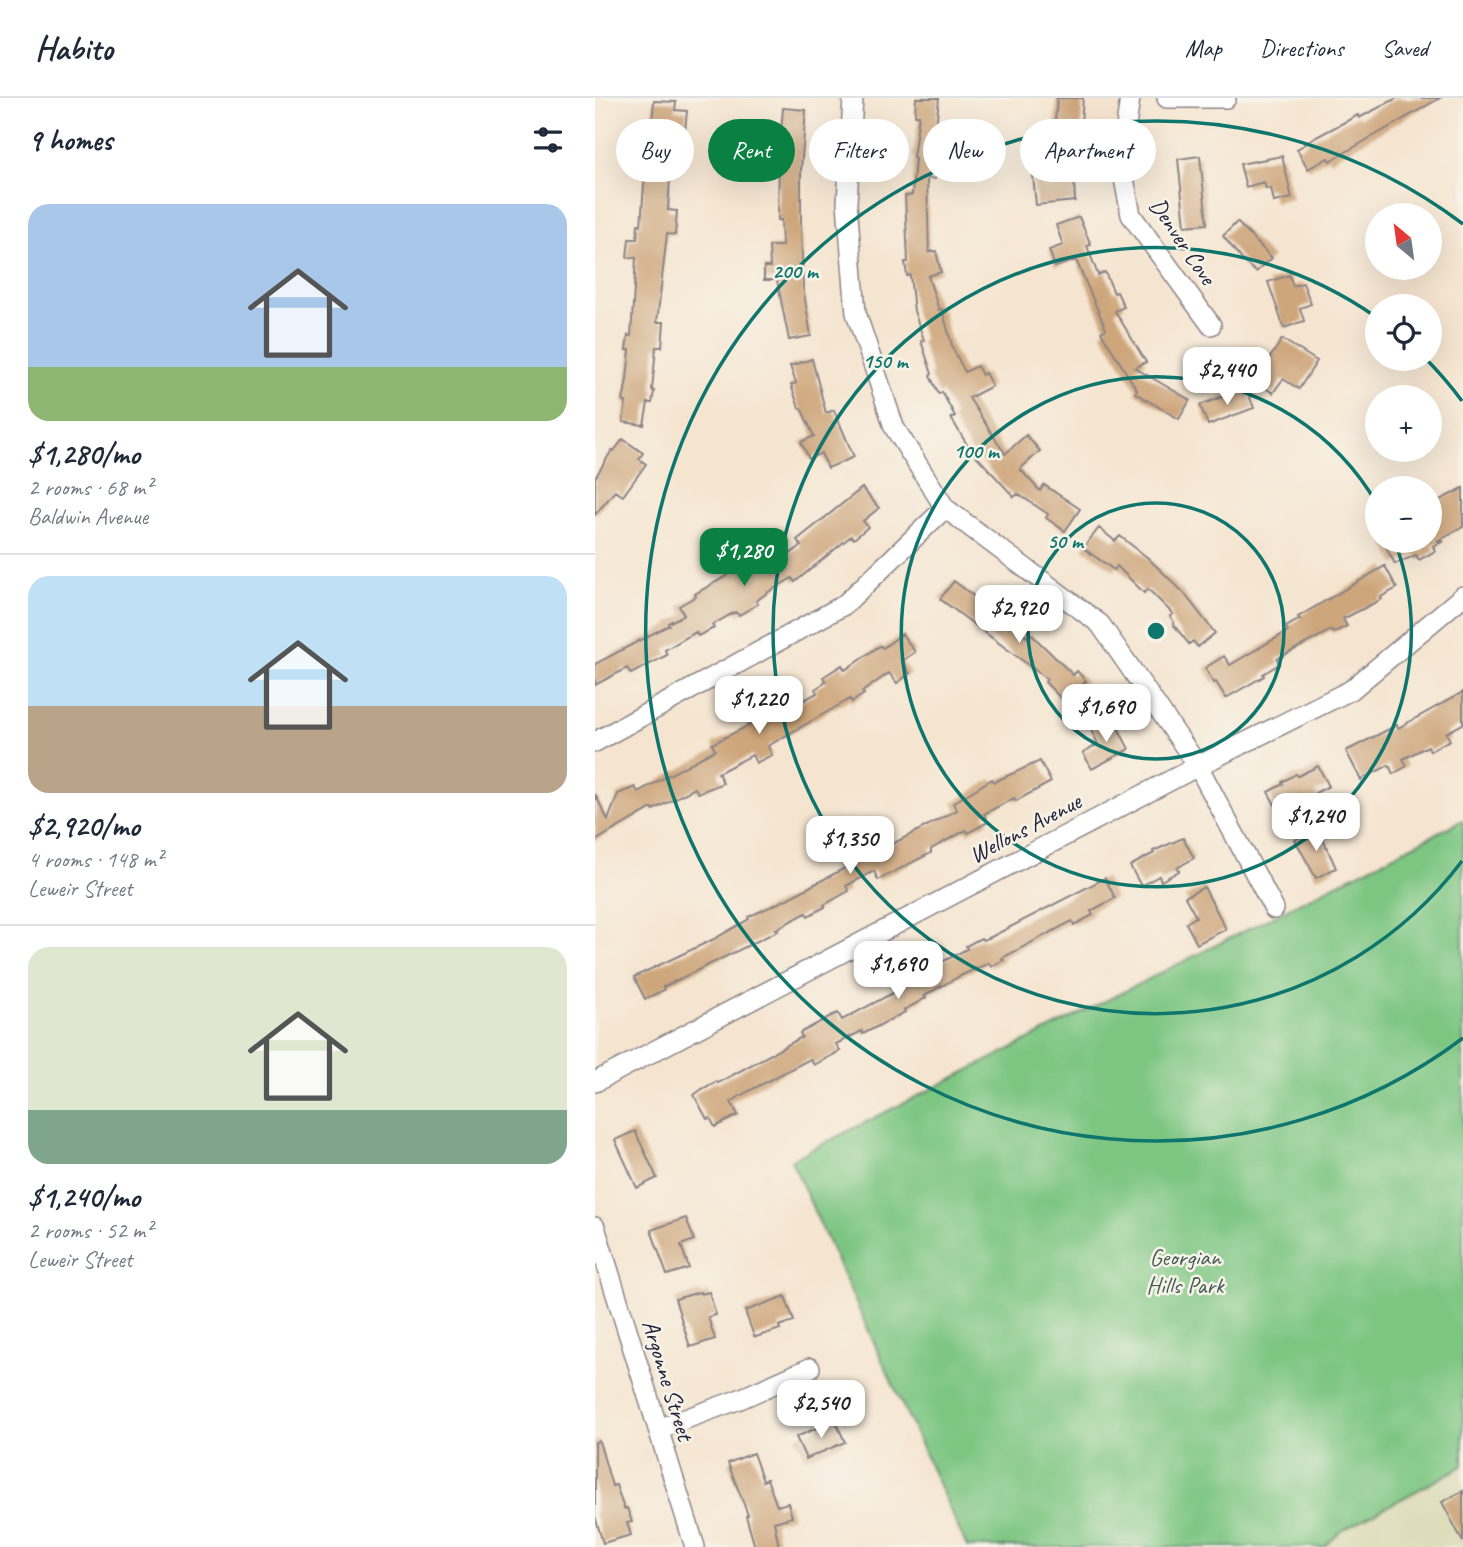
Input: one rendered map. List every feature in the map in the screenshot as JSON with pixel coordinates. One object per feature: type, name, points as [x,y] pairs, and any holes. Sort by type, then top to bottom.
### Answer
[{"type":"street","points":[[853,98],[847,203],[856,313],[894,427],[945,508],[1100,624],[1198,766],[1274,909]]},
{"type":"street","name":"Denver Cove","points":[[1130,98],[1121,163],[1131,215],[1211,325]]},
{"type":"street","points":[[1167,98],[1226,98]]},
{"type":"street","points":[[595,741],[844,605],[945,508]]},
{"type":"street","name":"Wellons Avenue","points":[[595,1082],[1198,766],[1351,690],[1463,596]]},
{"type":"street","name":"Argonne Street","points":[[595,1227],[695,1547]]},
{"type":"street","points":[[658,1429],[750,1396],[810,1368]]},
{"type":"shaded area","points":[[1463,1466],[1463,1547],[1324,1547],[1343,1530]]},
{"type":"green space","name":"Georgian Hills Park","points":[[1463,820],[1463,1466],[1343,1530],[1324,1547],[967,1547],[791,1160]]},
{"type":"building","points":[[916,98],[939,98],[937,119],[923,119],[923,182],[927,182],[929,252],[936,251],[941,272],[928,276],[939,310],[942,309],[953,349],[965,372],[977,366],[982,375],[985,373],[992,386],[969,398],[1005,454],[1026,435],[1040,451],[1020,469],[1040,491],[1044,485],[1080,509],[1065,531],[1046,518],[1048,514],[1018,494],[1014,497],[969,448],[951,418],[955,416],[942,392],[939,394],[930,376],[932,374],[921,341],[924,340],[914,311],[910,275],[907,276],[905,262],[908,262],[905,196],[912,195],[913,158],[919,115],[915,115]]},
{"type":"building","points":[[1057,98],[1083,98],[1081,119],[1055,119]]},
{"type":"building","points":[[1397,98],[1440,98],[1330,161],[1328,158],[1308,169],[1297,149],[1358,115],[1359,118]]},
{"type":"building","points":[[654,101],[676,102],[675,110],[687,111],[686,119],[652,119]]},
{"type":"building","points":[[783,108],[806,110],[801,170],[801,227],[803,287],[811,336],[789,340],[777,280],[764,280],[764,267],[770,267],[769,246],[782,246],[781,220],[778,220],[779,182],[795,182],[795,119],[782,119]]},
{"type":"building","points":[[1200,156],[1207,224],[1185,226],[1178,159]]},
{"type":"building","points":[[1282,156],[1292,198],[1274,202],[1271,188],[1266,189],[1264,182],[1246,187],[1240,164]]},
{"type":"building","points":[[644,182],[670,182],[668,210],[677,211],[675,235],[667,234],[657,322],[664,322],[662,347],[656,347],[654,391],[652,403],[648,403],[644,425],[623,422],[630,350],[626,350],[628,335],[631,336],[636,258],[627,257],[629,239],[637,239],[638,224],[641,225]]},
{"type":"building","points":[[1034,182],[1074,182],[1075,201],[1036,205]]},
{"type":"building","points":[[1079,217],[1091,245],[1087,246],[1098,275],[1105,272],[1114,293],[1117,292],[1124,307],[1115,311],[1146,362],[1135,368],[1190,400],[1179,419],[1135,393],[1137,390],[1101,332],[1106,329],[1076,260],[1055,267],[1049,250],[1063,245],[1056,225]]},
{"type":"building","points":[[1237,222],[1272,258],[1256,272],[1223,236]]},
{"type":"building","points":[[1289,275],[1293,286],[1303,283],[1311,304],[1300,308],[1304,321],[1284,328],[1268,282]]},
{"type":"building","points":[[1282,339],[1317,361],[1299,389],[1283,379],[1273,393],[1255,381]]},
{"type":"building","points":[[812,359],[826,413],[834,410],[854,457],[828,468],[821,453],[809,459],[801,442],[814,436],[799,408],[791,385],[796,383],[790,366]]},
{"type":"building","points":[[1246,388],[1254,408],[1208,425],[1200,405]]},
{"type":"building","points":[[623,439],[643,453],[639,459],[646,464],[623,496],[615,491],[595,515],[595,478],[612,450],[614,451]]},
{"type":"building","points":[[862,488],[879,508],[863,521],[868,527],[854,539],[851,536],[795,582],[792,578],[739,615],[735,612],[698,636],[696,632],[665,650],[667,655],[631,674],[627,668],[595,685],[595,664],[669,625],[668,623],[684,615],[679,606],[758,558],[768,570],[801,546],[797,540]]},
{"type":"building","points":[[1463,488],[1463,527],[1442,538],[1442,499]]},
{"type":"building","points":[[1099,528],[1115,541],[1120,536],[1148,558],[1183,592],[1215,633],[1198,647],[1193,641],[1189,644],[1173,624],[1170,616],[1173,614],[1148,589],[1144,593],[1117,566],[1114,570],[1083,548]]},
{"type":"building","points":[[1389,553],[1431,553],[1419,560],[1416,555],[1395,564]]},
{"type":"building","points":[[1385,566],[1397,588],[1343,619],[1347,626],[1333,633],[1331,630],[1277,659],[1279,664],[1263,674],[1264,676],[1226,698],[1216,682],[1214,683],[1205,668],[1224,656],[1230,665],[1288,631],[1286,627],[1300,619],[1298,617]]},
{"type":"building","points":[[954,581],[1027,637],[1030,633],[1073,675],[1077,671],[1086,681],[1082,685],[1091,693],[1073,711],[1045,682],[1047,679],[940,599]]},
{"type":"building","points":[[902,634],[915,652],[902,661],[910,673],[897,683],[889,673],[852,702],[850,699],[768,746],[772,755],[756,763],[752,755],[718,773],[723,783],[698,793],[695,788],[653,810],[652,808],[595,841],[595,794],[608,820],[618,794],[635,787],[638,792],[715,750],[712,744],[817,693],[815,689],[826,682],[823,677],[842,665],[845,670]]},
{"type":"building","points":[[1463,692],[1463,724],[1446,733],[1450,740],[1430,751],[1428,746],[1403,759],[1407,766],[1393,774],[1389,765],[1361,780],[1346,751],[1397,725],[1398,728]]},
{"type":"building","points":[[1113,718],[1129,749],[1092,769],[1083,753],[1098,744],[1091,730]]},
{"type":"building","points":[[1040,761],[1051,782],[984,814],[988,822],[968,833],[966,830],[931,849],[931,853],[878,880],[874,871],[846,886],[849,891],[824,905],[825,907],[808,916],[806,913],[776,929],[778,931],[663,987],[664,990],[645,999],[634,977],[714,939],[749,919],[748,917],[845,868],[841,861],[883,839],[887,847],[957,810],[953,803],[992,779],[994,782]]},
{"type":"building","points":[[1318,766],[1329,786],[1315,793],[1324,810],[1310,817],[1303,804],[1287,813],[1285,809],[1279,812],[1268,792],[1296,774],[1298,776]]},
{"type":"building","points":[[1318,828],[1336,868],[1316,878],[1295,840]]},
{"type":"building","points":[[1183,838],[1194,858],[1161,881],[1159,876],[1141,886],[1130,866],[1154,853],[1153,851]]},
{"type":"building","points":[[1105,878],[1115,898],[1091,911],[1093,915],[1074,925],[1072,921],[1002,958],[1004,960],[991,967],[989,963],[960,976],[924,996],[926,998],[904,1010],[905,1012],[863,1034],[862,1031],[836,1044],[840,1051],[814,1065],[810,1059],[745,1093],[731,1102],[738,1115],[715,1127],[710,1118],[707,1119],[694,1095],[702,1089],[802,1037],[800,1033],[831,1016],[838,1013],[842,1020],[906,986],[904,982],[913,977],[912,975],[924,969],[925,971],[967,949],[966,946],[981,938],[983,940],[991,937]]},
{"type":"building","points":[[1204,887],[1226,929],[1197,944],[1186,923],[1196,917],[1185,897]]},
{"type":"building","points":[[635,1131],[657,1178],[637,1188],[615,1140]]},
{"type":"building","points":[[686,1218],[694,1240],[681,1245],[689,1268],[667,1275],[651,1230]]},
{"type":"building","points":[[709,1292],[716,1315],[708,1317],[715,1339],[690,1347],[675,1299]]},
{"type":"building","points":[[785,1296],[794,1321],[779,1326],[780,1329],[754,1336],[745,1311]]},
{"type":"building","points":[[835,1420],[845,1442],[806,1459],[796,1437]]},
{"type":"building","points":[[599,1441],[612,1486],[616,1485],[624,1509],[627,1508],[632,1522],[627,1523],[631,1535],[603,1543],[595,1516],[595,1442]]},
{"type":"building","points":[[753,1453],[763,1481],[767,1479],[777,1506],[788,1503],[792,1517],[774,1522],[779,1547],[755,1547],[746,1516],[748,1515],[728,1463]]},
{"type":"building","points":[[1463,1491],[1463,1542],[1442,1502]]}]
